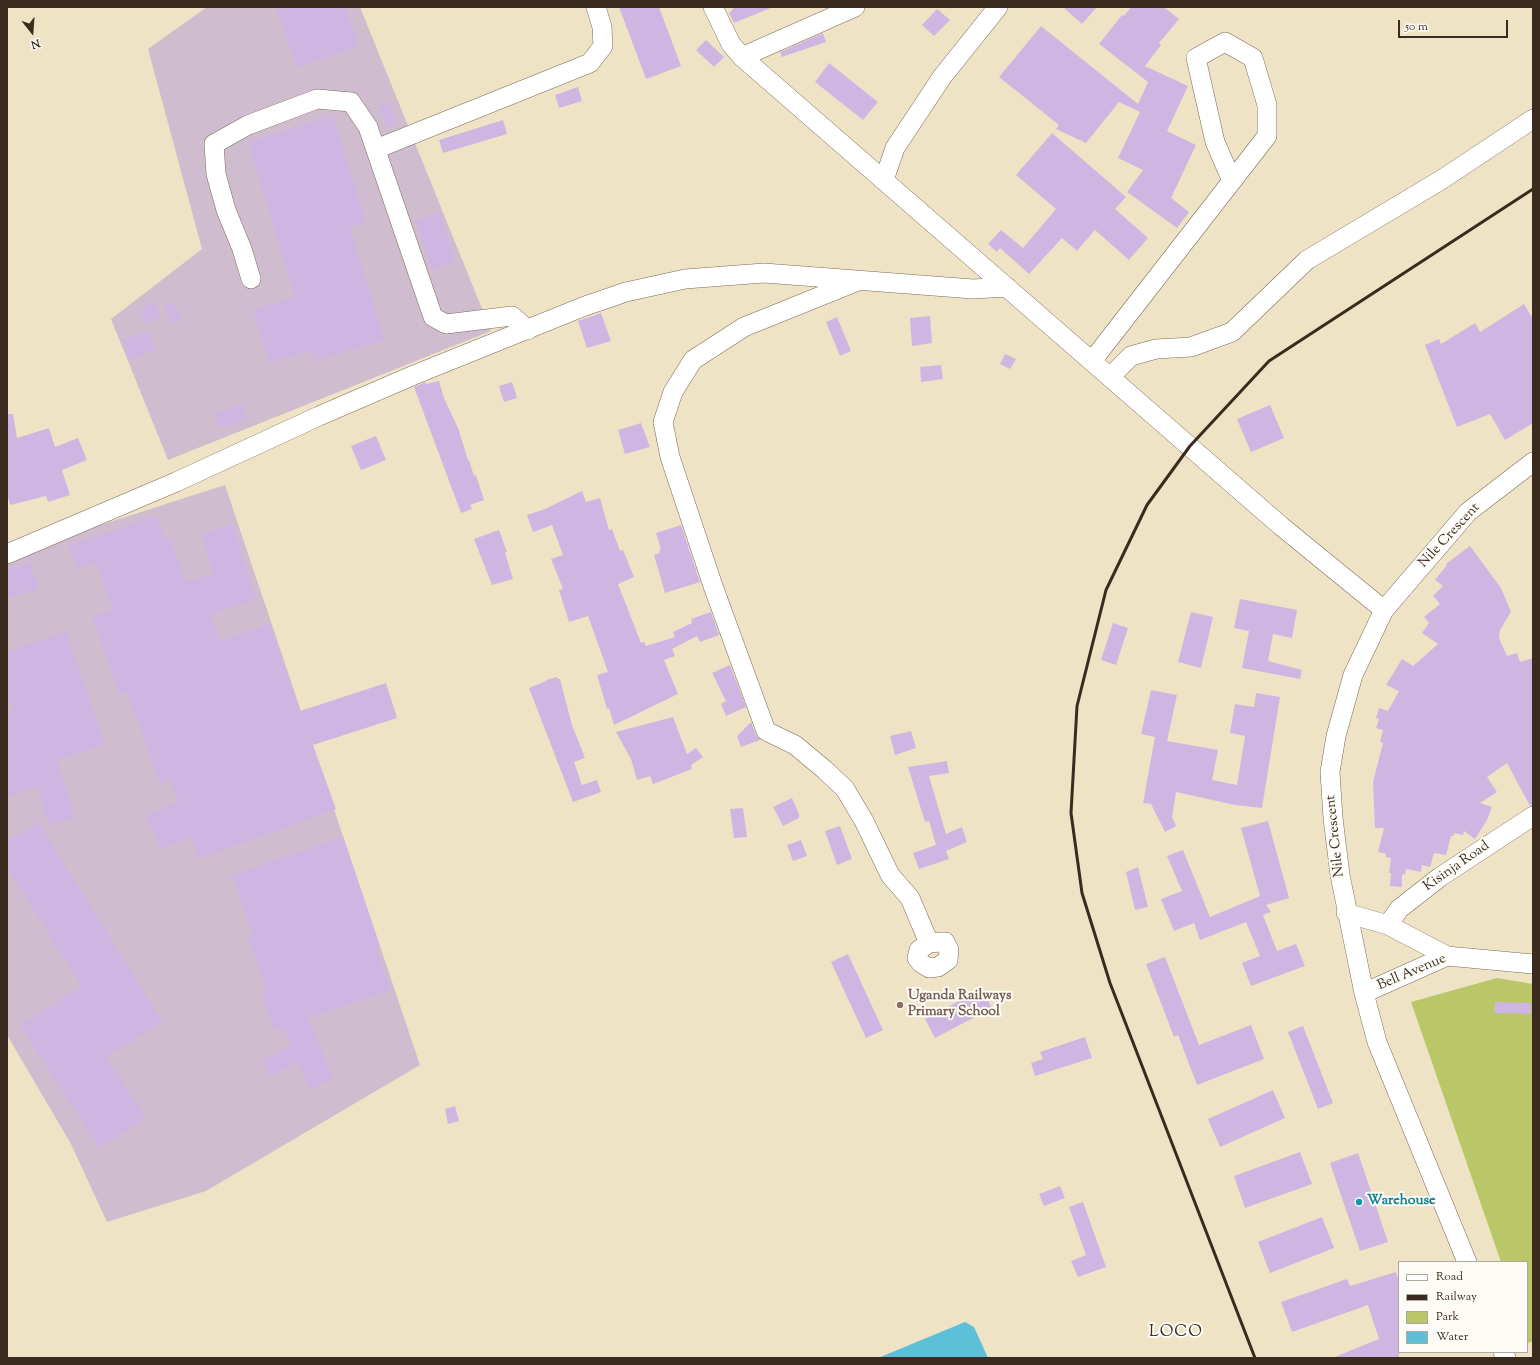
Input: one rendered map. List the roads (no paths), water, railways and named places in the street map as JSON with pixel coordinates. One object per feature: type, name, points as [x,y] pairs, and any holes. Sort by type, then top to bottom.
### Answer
[{"type":"street","points":[[376,149],[590,63],[604,46],[602,27],[596,7]]},
{"type":"street","points":[[713,7],[731,44],[742,57],[1281,526],[1384,610]]},
{"type":"street","points":[[742,57],[855,7]]},
{"type":"street","points":[[884,180],[895,148],[942,77],[998,7]]},
{"type":"street","points":[[1092,361],[1232,181],[1267,136],[1267,105],[1253,58],[1225,42],[1196,58],[1215,142],[1232,181]]},
{"type":"street","points":[[251,279],[242,249],[226,210],[216,174],[214,144],[248,125],[316,99],[351,102],[368,127],[433,317],[446,324],[512,316],[528,330]]},
{"type":"street","points":[[1110,377],[1131,356],[1156,349],[1191,347],[1232,332],[1307,260],[1441,180],[1533,119]]},
{"type":"street","points":[[7,554],[176,482],[327,412],[414,375],[585,306],[626,292],[685,279],[764,273],[863,279],[973,289],[1007,287]]},
{"type":"street","points":[[863,279],[744,327],[693,360],[673,392],[663,422],[670,457],[713,586],[766,731],[794,745],[825,770],[845,789],[864,821],[890,875],[910,898],[929,943]]},
{"type":"street","name":"Nile Crescent","points":[[1467,1261],[1378,1042],[1364,993],[1346,913],[1333,818],[1330,772],[1336,736],[1353,675],[1384,610],[1468,512],[1533,462]]},
{"type":"street","name":"Kisinja Road","points":[[1388,925],[1399,909],[1440,877],[1533,816]]},
{"type":"street","points":[[1346,913],[1388,925],[1447,956]]},
{"type":"street","name":"Bell Avenue","points":[[1364,993],[1447,956],[1533,964]]},
{"type":"water","points":[[965,1322],[974,1327],[988,1358],[878,1358]]},
{"type":"railway","points":[[1255,1358],[1110,983],[1082,893],[1071,813],[1077,706],[1106,590],[1147,505],[1190,446],[1269,361],[1533,189]]},
{"type":"place","name":"Uganda Railways Primary School","points":[[900,1005]]},
{"type":"place","name":"Warehouse","points":[[1359,1202]]},
{"type":"district","name":"LOCO","points":[[1176,1333]]}]
